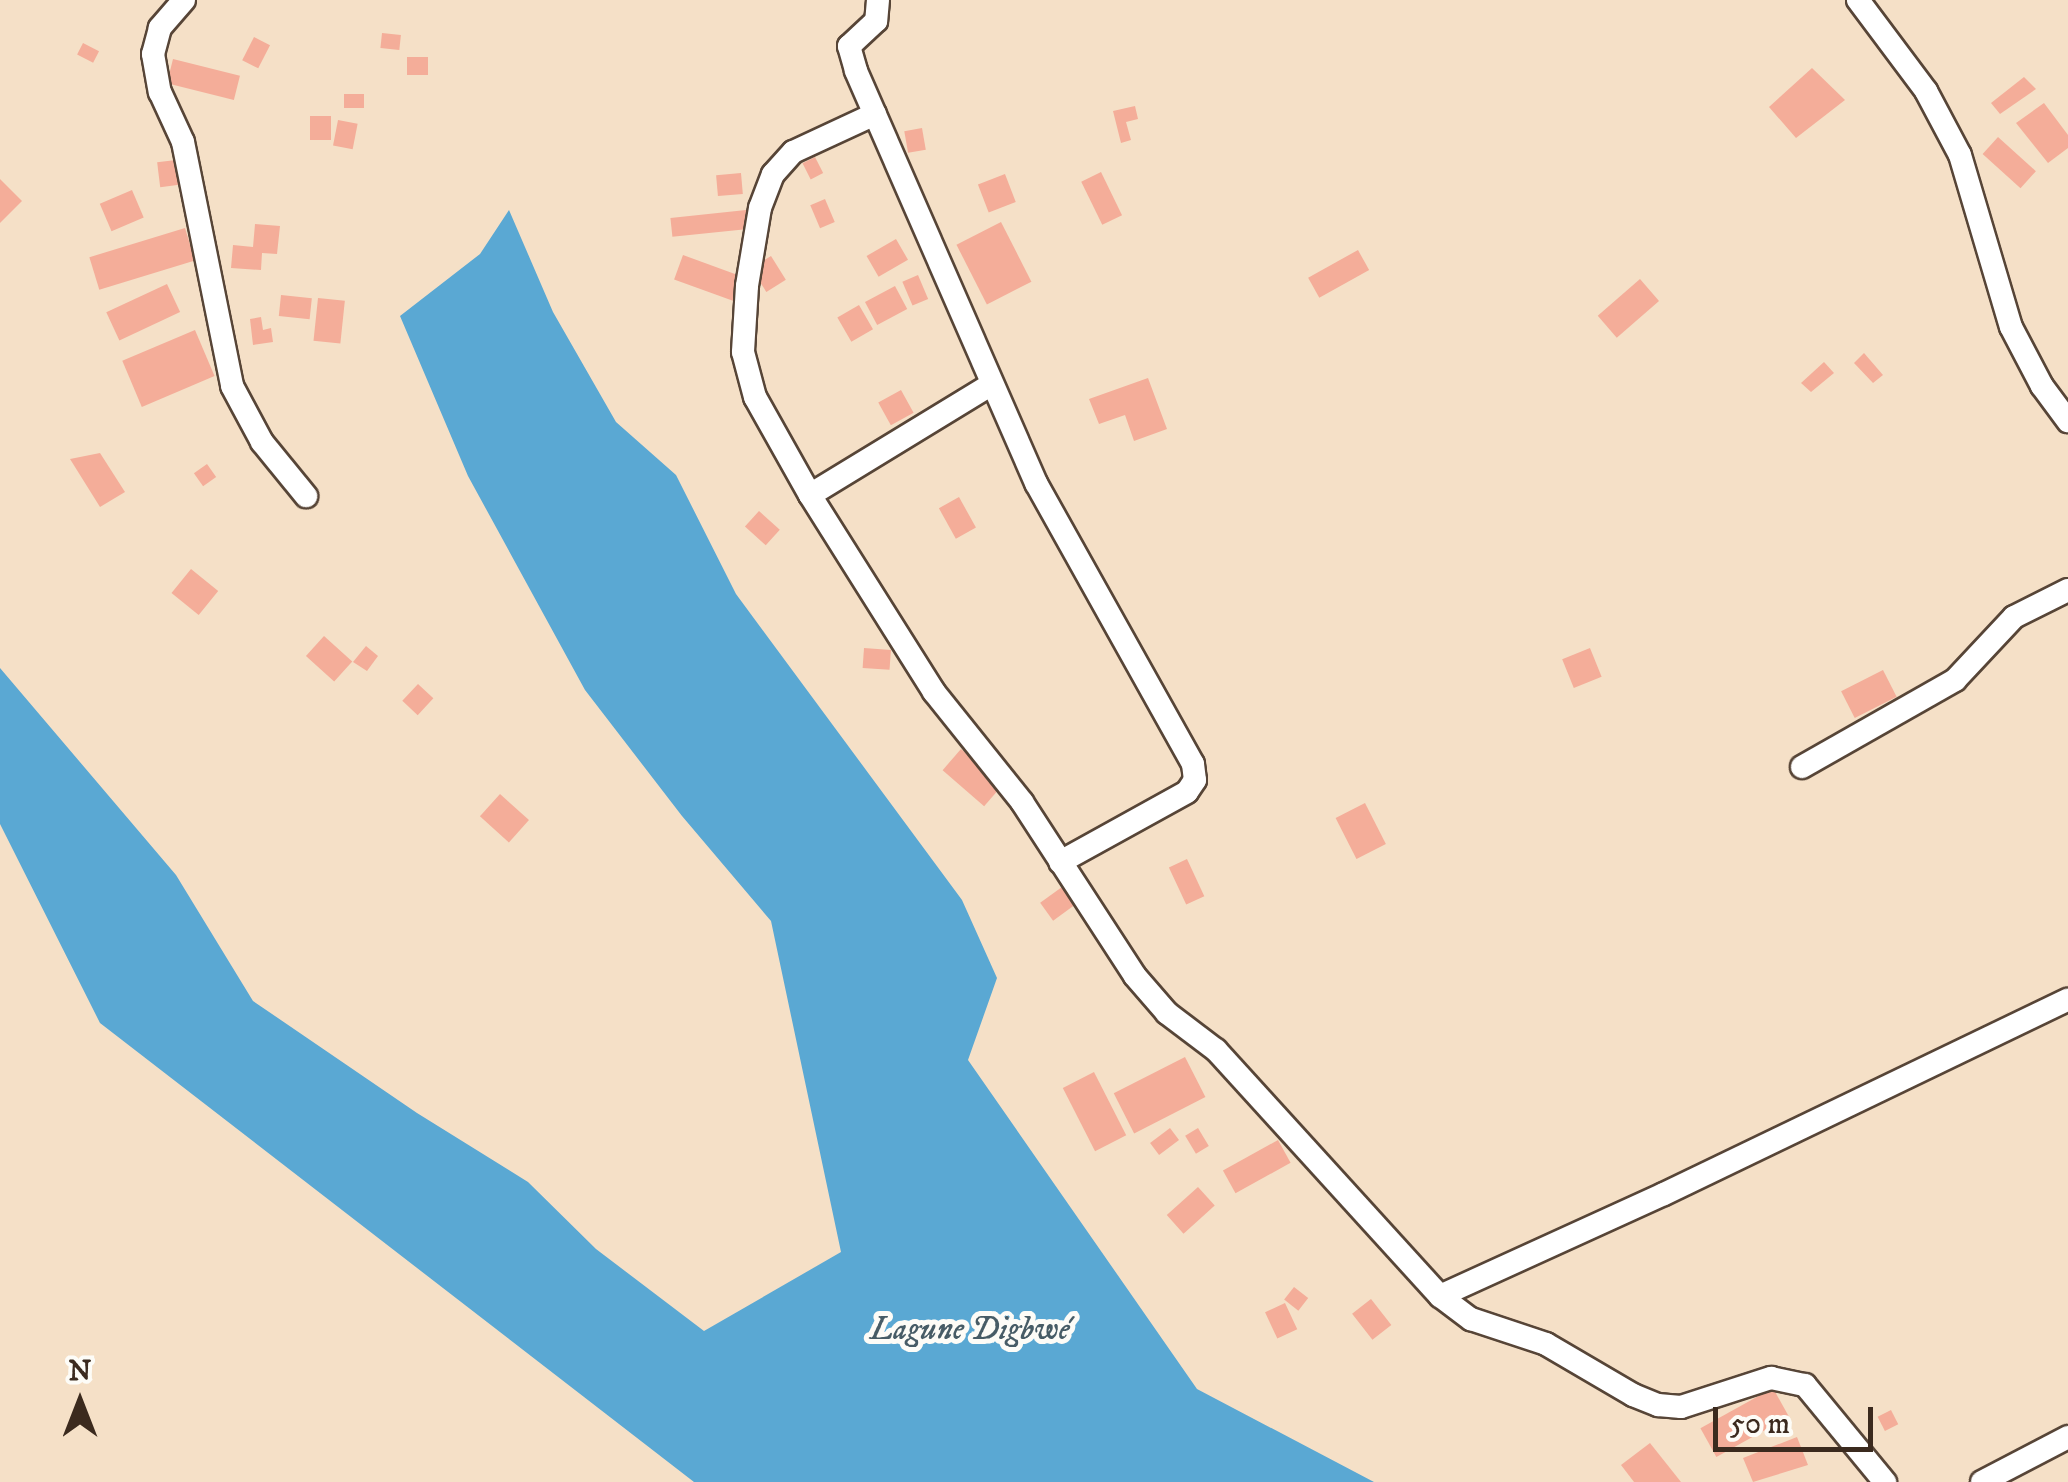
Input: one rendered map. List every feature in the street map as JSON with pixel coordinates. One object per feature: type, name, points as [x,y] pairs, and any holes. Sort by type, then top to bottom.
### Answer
[{"type":"street","points":[[184,0],[160,28],[153,54],[160,92],[182,142],[232,386],[262,442],[306,496]]},
{"type":"street","points":[[878,0],[876,21],[849,46],[875,114],[990,386],[1036,484],[1193,764],[1195,780],[1187,792],[1060,862]]},
{"type":"street","points":[[1858,0],[1926,92],[1960,156],[2011,327],[2042,386],[2068,421]]},
{"type":"street","points":[[875,114],[793,152],[773,174],[760,208],[746,286],[743,352],[755,397],[810,496],[934,692],[1022,802],[1134,976],[1167,1013],[1216,1050],[1440,1296],[1471,1319],[1546,1344],[1632,1396],[1658,1404],[1681,1407],[1771,1378],[1805,1385],[1885,1482]]},
{"type":"street","points":[[810,496],[990,386]]},
{"type":"street","points":[[1802,767],[1954,680],[2014,617],[2068,590]]},
{"type":"street","points":[[1440,1296],[1664,1194],[2068,1000]]},
{"type":"street","points":[[1982,1482],[2068,1437]]},
{"type":"water","name":"Lagune Digbwé","points":[[509,210],[553,312],[616,422],[676,475],[736,594],[962,900],[997,978],[968,1060],[1197,1389],[1374,1482],[694,1482],[100,1023],[0,824],[0,668],[176,875],[253,1001],[417,1113],[528,1182],[596,1249],[704,1331],[841,1252],[771,921],[682,816],[585,690],[468,476],[400,316],[480,254]]},
{"type":"building","points":[[382,33],[401,35],[399,50],[380,48]]},
{"type":"building","points":[[254,37],[270,45],[258,68],[242,60]]},
{"type":"building","points":[[83,43],[99,51],[93,63],[77,55]]},
{"type":"building","points":[[407,57],[428,57],[428,75],[407,75]]},
{"type":"building","points":[[173,59],[240,76],[234,100],[167,83]]},
{"type":"building","points":[[1812,68],[1845,100],[1796,138],[1769,107]]},
{"type":"building","points":[[2024,77],[2036,89],[2000,114],[1991,103]]},
{"type":"building","points":[[344,94],[364,94],[364,108],[344,108]]},
{"type":"building","points":[[2044,103],[2068,135],[2068,148],[2048,163],[2016,123]]},
{"type":"building","points":[[1135,106],[1138,119],[1126,122],[1131,140],[1121,143],[1113,111]]},
{"type":"building","points":[[310,116],[331,116],[331,140],[310,140]]},
{"type":"building","points":[[338,120],[358,124],[353,149],[333,146]]},
{"type":"building","points":[[922,128],[926,150],[908,153],[904,131]]},
{"type":"building","points":[[1998,137],[2036,171],[2021,188],[1983,154]]},
{"type":"building","points":[[815,157],[823,173],[811,179],[803,163]]},
{"type":"building","points":[[176,160],[179,185],[160,187],[157,162]]},
{"type":"building","points":[[1101,172],[1122,215],[1102,225],[1081,182]]},
{"type":"building","points":[[741,173],[743,194],[718,196],[716,175]]},
{"type":"building","points":[[1005,174],[1016,202],[989,212],[978,184]]},
{"type":"building","points":[[0,179],[22,201],[0,223]]},
{"type":"building","points":[[132,190],[144,218],[112,231],[100,204]]},
{"type":"building","points":[[825,199],[835,222],[820,228],[810,205]]},
{"type":"building","points":[[746,210],[748,229],[672,237],[670,218]]},
{"type":"building","points":[[1001,222],[1031,282],[987,304],[956,245]]},
{"type":"building","points":[[255,224],[280,226],[277,254],[262,253],[261,270],[231,268],[233,245],[253,247]]},
{"type":"building","points":[[185,228],[195,261],[99,290],[89,257]]},
{"type":"building","points":[[896,239],[908,260],[879,277],[867,256]]},
{"type":"building","points":[[1358,250],[1369,270],[1319,298],[1308,278]]},
{"type":"building","points":[[683,255],[743,277],[734,301],[674,279]]},
{"type":"building","points":[[771,256],[786,280],[766,292],[751,268]]},
{"type":"building","points":[[918,275],[928,299],[913,306],[902,282]]},
{"type":"building","points":[[1640,279],[1659,301],[1617,338],[1598,316]]},
{"type":"building","points":[[167,284],[180,312],[119,340],[106,312]]},
{"type":"building","points":[[895,286],[907,309],[877,325],[865,302]]},
{"type":"building","points":[[281,295],[312,298],[310,319],[279,316]]},
{"type":"building","points":[[318,298],[345,301],[340,344],[314,341]]},
{"type":"building","points":[[859,305],[873,329],[851,342],[837,318]]},
{"type":"building","points":[[261,317],[263,330],[271,328],[273,342],[253,345],[250,319]]},
{"type":"building","points":[[195,330],[215,376],[142,407],[122,361]]},
{"type":"building","points":[[1864,353],[1883,375],[1873,383],[1854,363]]},
{"type":"building","points":[[1824,362],[1834,373],[1811,392],[1801,383]]},
{"type":"building","points":[[1148,378],[1167,429],[1134,441],[1125,415],[1099,424],[1089,399]]},
{"type":"building","points":[[901,390],[914,413],[891,425],[878,403]]},
{"type":"building","points":[[100,453],[125,492],[100,507],[70,459]]},
{"type":"building","points":[[207,464],[216,477],[203,486],[194,473]]},
{"type":"building","points":[[959,497],[976,528],[956,539],[939,508]]},
{"type":"building","points":[[759,511],[780,530],[766,545],[745,527]]},
{"type":"building","points":[[191,569],[218,591],[199,615],[171,593]]},
{"type":"building","points":[[324,636],[352,661],[334,681],[306,656]]},
{"type":"building","points":[[366,646],[378,656],[367,671],[353,662]]},
{"type":"building","points":[[864,648],[891,650],[890,670],[863,668]]},
{"type":"building","points":[[1590,648],[1602,677],[1574,688],[1562,659]]},
{"type":"building","points":[[1883,670],[1897,697],[1855,718],[1841,691]]},
{"type":"building","points":[[418,684],[433,698],[418,715],[402,701]]},
{"type":"building","points":[[961,749],[1003,785],[984,806],[943,770]]},
{"type":"building","points":[[500,794],[529,820],[509,842],[480,816]]},
{"type":"building","points":[[1365,803],[1386,844],[1356,859],[1336,818]]},
{"type":"building","points":[[1187,859],[1204,896],[1186,905],[1169,867]]},
{"type":"building","points":[[1062,887],[1075,905],[1053,921],[1040,903]]},
{"type":"building","points":[[1185,1057],[1205,1097],[1134,1133],[1114,1093]]},
{"type":"building","points":[[1094,1072],[1126,1135],[1095,1151],[1063,1088]]},
{"type":"building","points":[[1170,1128],[1179,1140],[1159,1155],[1150,1143]]},
{"type":"building","points":[[1198,1128],[1209,1146],[1196,1154],[1185,1136]]},
{"type":"building","points":[[1278,1140],[1291,1163],[1236,1193],[1223,1171]]},
{"type":"building","points":[[1198,1187],[1215,1206],[1184,1234],[1167,1215]]},
{"type":"building","points":[[1294,1287],[1308,1298],[1298,1311],[1284,1300]]},
{"type":"building","points":[[1371,1299],[1391,1325],[1372,1340],[1352,1314]]},
{"type":"building","points":[[1285,1303],[1297,1329],[1277,1339],[1265,1312]]},
{"type":"building","points":[[1773,1388],[1789,1417],[1716,1457],[1700,1428]]},
{"type":"building","points":[[1891,1410],[1898,1424],[1885,1431],[1878,1417]]},
{"type":"building","points":[[1797,1437],[1808,1465],[1753,1482],[1743,1458]]},
{"type":"building","points":[[1650,1443],[1681,1482],[1634,1482],[1621,1465]]}]
